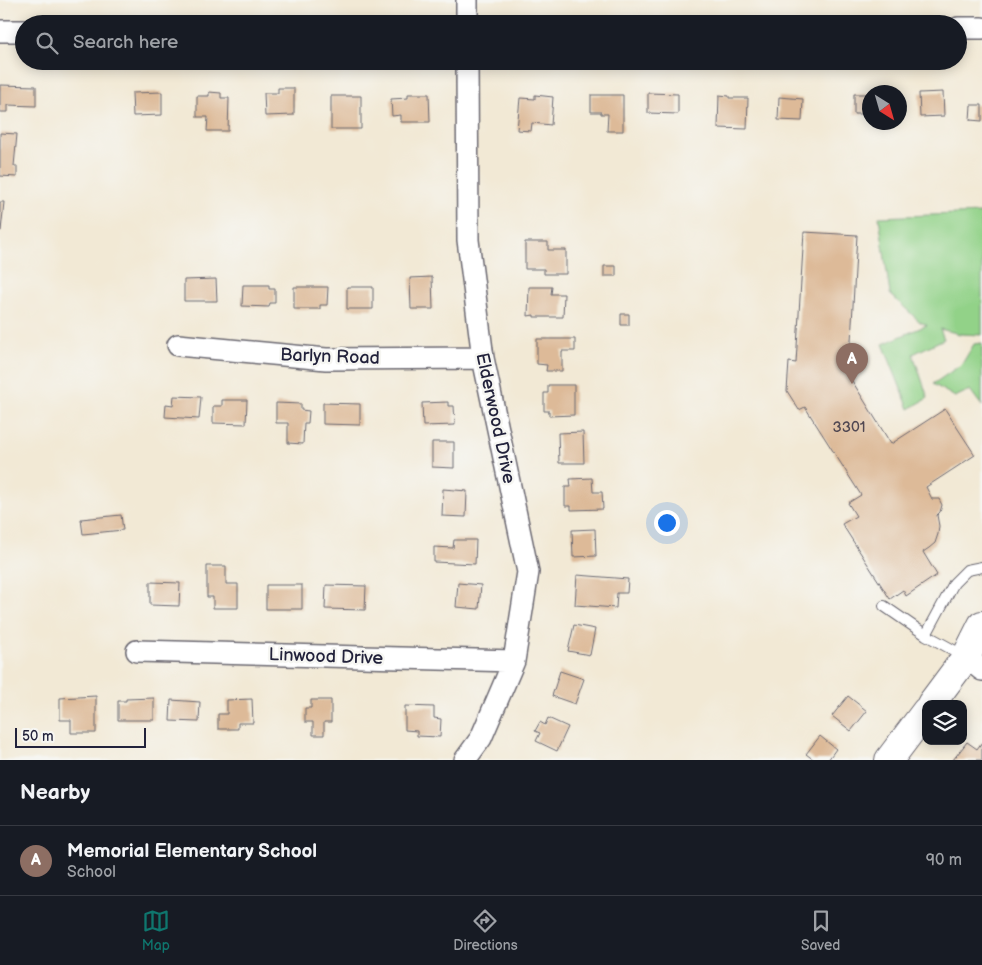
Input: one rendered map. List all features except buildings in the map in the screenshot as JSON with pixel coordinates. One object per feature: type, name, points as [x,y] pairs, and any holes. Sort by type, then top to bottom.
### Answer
[{"type":"main road","points":[[935,700],[974,663],[982,625]]},
{"type":"main road","points":[[889,760],[922,716]]},
{"type":"street","points":[[466,0],[467,15]]},
{"type":"street","points":[[967,28],[982,28]]},
{"type":"street","points":[[0,31],[15,31]]},
{"type":"street","name":"Elderwood Drive","points":[[465,760],[481,738],[514,661],[528,572],[483,358],[468,240],[467,70]]},
{"type":"street","name":"Barlyn Road","points":[[178,345],[326,359],[483,358]]},
{"type":"street","name":"Linwood Drive","points":[[137,651],[514,661]]},
{"type":"lane","points":[[926,635],[954,583],[967,570],[982,567]]},
{"type":"lane","points":[[884,606],[926,635],[974,663]]},
{"type":"green space","points":[[982,213],[982,335],[960,334],[940,329],[944,339],[913,354],[928,398],[909,409],[883,344],[927,325],[920,322],[890,294],[879,217]]},
{"type":"green space","points":[[982,343],[982,406],[970,390],[955,397],[933,384],[962,364],[974,344]]},
{"type":"place","name":"Memorial Elementary School","points":[[852,384]]}]
